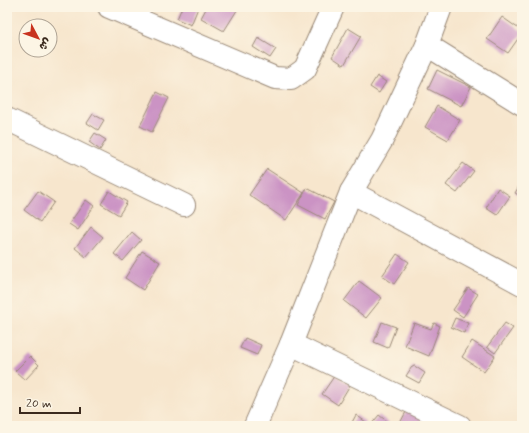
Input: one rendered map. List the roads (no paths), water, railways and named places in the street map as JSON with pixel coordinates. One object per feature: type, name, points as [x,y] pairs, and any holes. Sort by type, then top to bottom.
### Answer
[{"type":"street","points":[[109,7],[275,78],[291,79],[305,69],[332,7]]},
{"type":"street","points":[[255,426],[291,344],[351,192],[382,140],[426,44],[441,7]]},
{"type":"street","points":[[426,44],[522,104]]},
{"type":"street","points":[[7,119],[184,205]]},
{"type":"street","points":[[351,192],[522,284]]},
{"type":"street","points":[[291,344],[460,426]]}]
